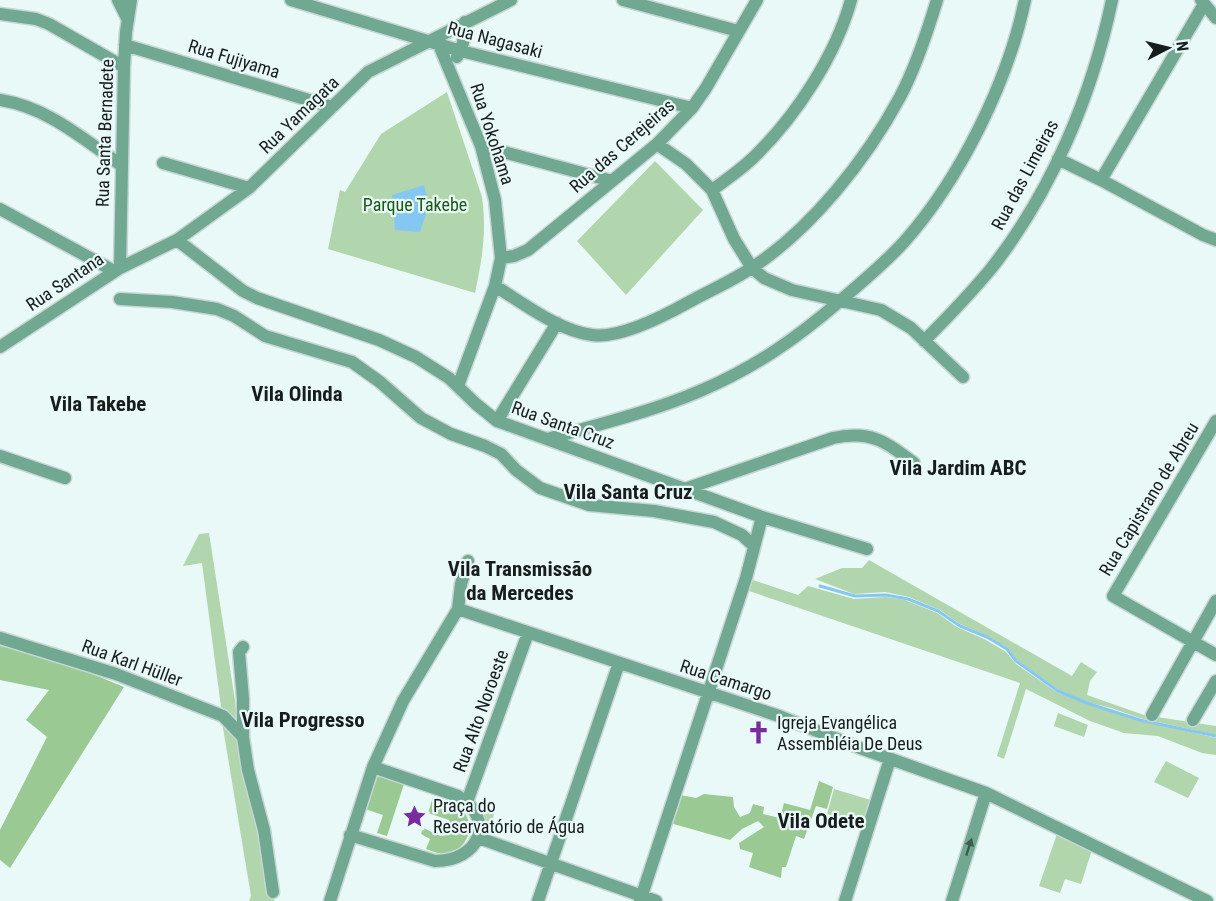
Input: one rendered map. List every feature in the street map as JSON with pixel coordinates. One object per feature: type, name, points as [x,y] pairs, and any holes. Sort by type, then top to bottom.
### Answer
[{"type":"street","points":[[118,0],[128,20]]},
{"type":"street","name":"Rua Santa Bernadete","points":[[117,269],[125,45],[131,0]]},
{"type":"street","name":"Rua Nagasaki","points":[[291,0],[306,2],[461,51],[692,108]]},
{"type":"street","name":"Rua Yamagata","points":[[117,269],[177,240],[249,188],[368,72],[434,43],[465,22],[511,0]]},
{"type":"street","points":[[623,0],[738,31]]},
{"type":"street","name":"Rua das Cerejeiras","points":[[501,258],[528,250],[657,144],[692,108],[757,0]]},
{"type":"street","points":[[712,190],[755,156],[795,108],[826,58],[846,18],[851,0]]},
{"type":"street","points":[[495,286],[557,323],[594,336],[647,324],[752,268],[811,218],[859,162],[900,97],[928,31],[937,0]]},
{"type":"street","points":[[548,439],[675,401],[708,387],[768,356],[795,338],[839,302],[904,241],[932,205],[958,164],[989,108],[1018,32],[1024,0]]},
{"type":"street","name":"Rua das Limeiras","points":[[924,340],[963,302],[1003,252],[1039,195],[1058,159],[1089,84],[1112,0]]},
{"type":"street","points":[[1101,180],[1202,2],[1216,18]]},
{"type":"street","points":[[0,14],[36,19],[49,24],[124,67]]},
{"type":"street","name":"Rua Yokohama","points":[[450,67],[461,51],[465,22]]},
{"type":"street","name":"Rua Yokohama","points":[[434,43],[450,67],[481,147],[496,211],[501,258],[495,286],[458,386]]},
{"type":"street","name":"Rua Fujiyama","points":[[125,45],[332,107]]},
{"type":"street","points":[[0,100],[17,102],[54,119],[121,165]]},
{"type":"street","points":[[657,144],[686,164],[712,190],[734,239],[752,268],[775,284],[839,302],[881,310],[911,328],[963,377]]},
{"type":"street","points":[[481,147],[612,181]]},
{"type":"street","points":[[1058,159],[1216,240]]},
{"type":"street","points":[[164,164],[249,188]]},
{"type":"street","points":[[0,209],[117,269]]},
{"type":"street","name":"Rua Santa Cruz","points":[[177,240],[243,291],[396,346],[416,357],[458,386],[497,421],[762,517],[867,549]]},
{"type":"street","name":"Rua Santana","points":[[0,346],[117,269]]},
{"type":"street","points":[[120,299],[198,305],[225,312],[265,336],[352,362],[380,382],[421,418],[451,434],[501,454],[516,470],[540,488],[589,505],[654,511],[714,522],[742,535],[754,546]]},
{"type":"street","points":[[497,421],[557,323]]},
{"type":"street","points":[[0,330],[13,338]]},
{"type":"street","name":"Rua Capistrano de Abreu","points":[[1193,641],[1113,596],[1216,421]]},
{"type":"street","points":[[685,489],[846,435],[877,438],[914,463]]},
{"type":"street","points":[[0,456],[65,478]]},
{"type":"street","points":[[641,899],[728,633],[762,517]]},
{"type":"street","points":[[330,901],[373,767],[403,701],[458,609],[461,584],[468,561]]},
{"type":"street","points":[[1152,715],[1216,601]]},
{"type":"street","name":"Rua Camargo","points":[[458,609],[779,716],[986,793],[1207,901]]},
{"type":"street","name":"Rua Alto Noroeste","points":[[467,801],[528,633]]},
{"type":"street","name":"Rua Karl Hüller","points":[[0,638],[116,675],[223,716],[243,738]]},
{"type":"street","points":[[1193,641],[1216,655]]},
{"type":"street","points":[[243,646],[239,652],[243,699],[243,738],[248,770],[264,830],[273,892]]},
{"type":"street","points":[[538,901],[619,663]]},
{"type":"street","points":[[1193,720],[1216,681]]},
{"type":"street","points":[[845,901],[890,759]]},
{"type":"street","points":[[350,835],[435,861],[449,861],[460,857],[472,848],[478,838],[478,823],[467,801],[373,767]]},
{"type":"street","points":[[952,901],[986,793]]},
{"type":"street","points":[[478,838],[641,899],[656,901]]},
{"type":"green space","name":"Parque Takebe","points":[[447,92],[482,197],[483,245],[475,293],[328,249],[340,190],[345,192],[381,134]]},
{"type":"green space","points":[[655,161],[703,210],[626,295],[577,241]]},
{"type":"green space","points":[[209,533],[238,720],[221,707],[202,563],[183,566],[199,534]]},
{"type":"green space","points":[[869,560],[1072,676],[1081,662],[1097,672],[1090,681],[1087,695],[1144,715],[1216,726],[1216,735],[1140,718],[1087,702],[1059,690],[1017,660],[1008,648],[960,624],[940,610],[909,597],[885,592],[854,594],[815,579],[842,568],[862,568]]},
{"type":"green space","points":[[753,580],[798,595],[808,586],[854,599],[886,597],[905,600],[937,613],[957,627],[1006,652],[1016,664],[1058,693],[1128,717],[1216,738],[1216,755],[1202,753],[1158,736],[1124,733],[1090,721],[1026,689],[1004,759],[997,756],[1020,683],[749,591]]},
{"type":"green space","points":[[0,646],[79,668],[124,687],[10,868],[0,860],[0,830],[47,737],[26,720],[49,690],[0,680]]},
{"type":"green space","points":[[1058,713],[1088,725],[1084,737],[1054,726]]},
{"type":"green space","points":[[222,722],[240,739],[262,832],[274,901],[249,901],[251,896]]},
{"type":"green space","points":[[1166,761],[1199,778],[1188,798],[1154,782]]},
{"type":"green space","points":[[377,775],[404,784],[387,836],[377,833],[383,815],[365,809]]},
{"type":"green space","points":[[819,781],[833,787],[827,809],[816,806],[804,839],[796,836],[786,867],[782,867],[781,878],[749,867],[753,853],[740,849],[739,843],[764,827],[758,821],[742,829],[730,840],[670,823],[680,795],[696,798],[704,794],[733,797],[734,807],[740,817],[750,813],[753,804],[764,807],[763,814],[780,818],[784,803],[810,810]]},
{"type":"green space","points":[[834,789],[874,801],[866,826],[827,814]]},
{"type":"green space","points":[[433,797],[460,808],[468,821],[468,836],[460,848],[453,852],[442,854],[426,849],[430,839],[421,834],[423,828],[441,836],[452,831],[449,820],[428,813]]},
{"type":"green space","points":[[474,802],[495,810],[489,833],[482,823]]},
{"type":"green space","points":[[1058,831],[1092,850],[1081,884],[1065,879],[1060,893],[1039,886]]},
{"type":"water","points":[[424,185],[429,205],[420,232],[395,230],[392,195]]},
{"type":"waterway","points":[[820,586],[855,596],[886,595],[908,599],[938,611],[960,626],[987,637],[1007,649],[1016,661],[1058,691],[1140,720],[1216,736]]},
{"type":"place","name":"Igreja Evangélica Assembléia De Deus","points":[[759,733]]},
{"type":"place","name":"Praça do Reservatório de Água","points":[[415,816]]},
{"type":"district","name":"Vila Olinda","points":[[297,394]]},
{"type":"district","name":"Vila Takebe","points":[[98,404]]},
{"type":"district","name":"Vila Jardim ABC","points":[[958,468]]},
{"type":"district","name":"Vila Santa Cruz","points":[[628,492]]},
{"type":"district","name":"Vila Transmissão da Mercedes","points":[[520,581]]},
{"type":"district","name":"Vila Progresso","points":[[303,720]]},
{"type":"district","name":"Vila Odete","points":[[821,821]]}]
